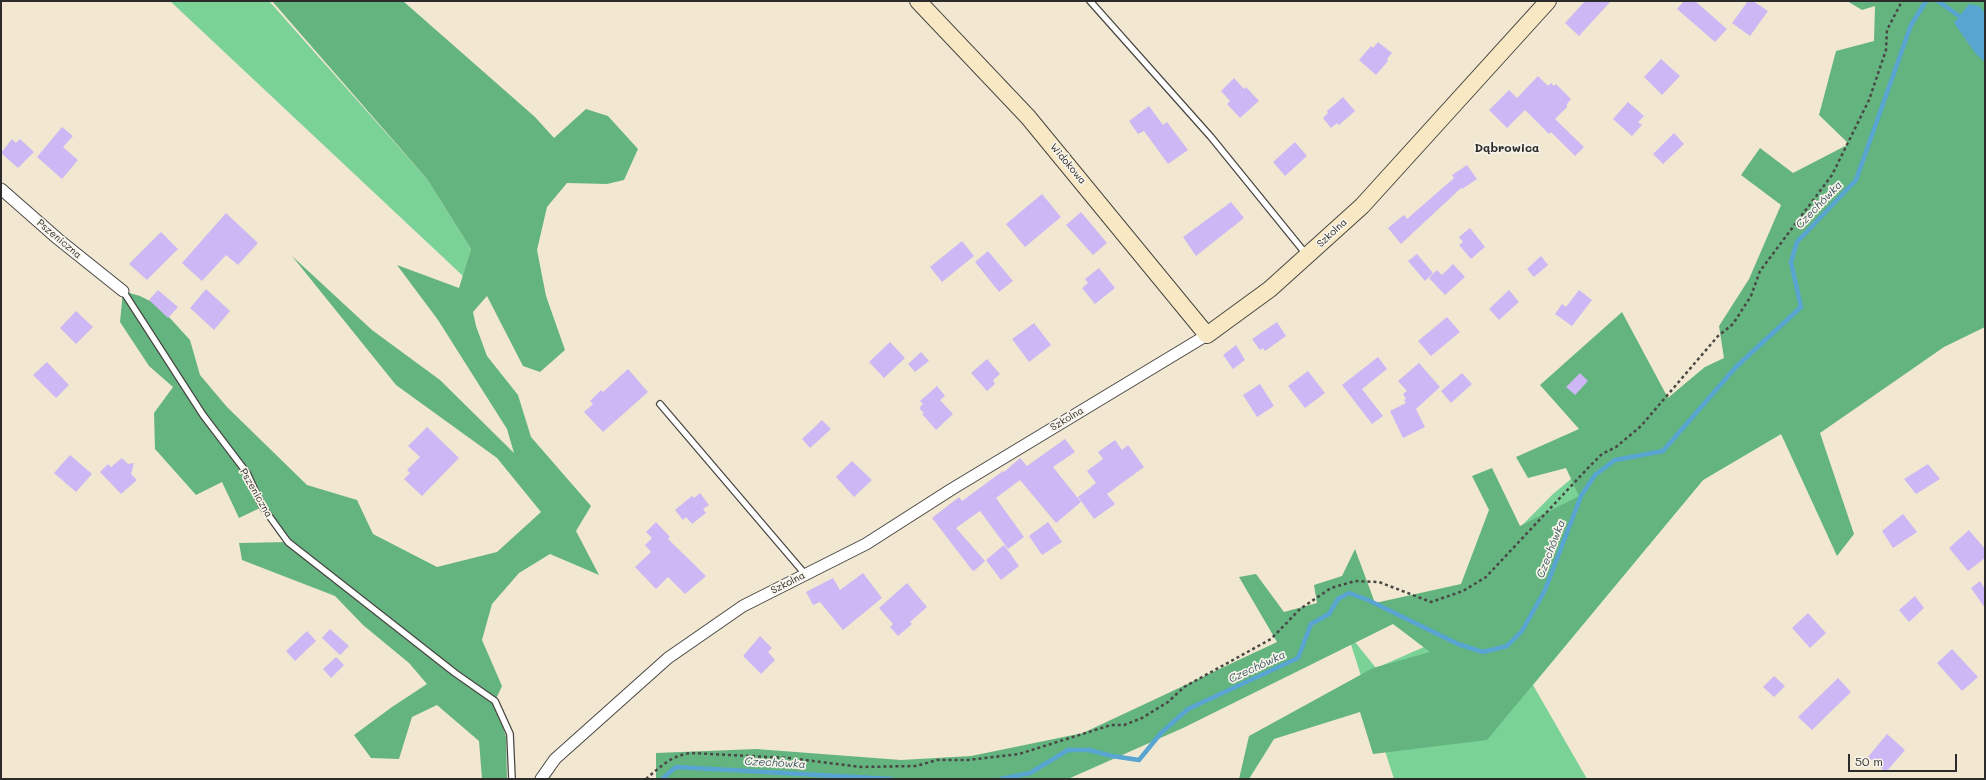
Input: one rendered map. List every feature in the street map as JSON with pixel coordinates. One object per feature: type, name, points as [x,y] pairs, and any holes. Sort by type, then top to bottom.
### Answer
[{"type":"street","name":"Widokowa","points":[[918,1],[1028,116],[1207,335]]},
{"type":"street","name":"Szkolna","points":[[541,779],[555,760],[668,658],[743,606],[866,544],[952,489],[1207,335],[1270,289],[1307,256],[1383,183],[1487,66],[1548,1]]},
{"type":"street","name":"Pszeniczna","points":[[1,189],[58,239],[123,291]]},
{"type":"lane","points":[[1090,1],[1211,137],[1307,256]]},
{"type":"lane","name":"Pszeniczna","points":[[123,291],[203,415],[246,473],[262,506],[288,542],[455,672],[495,701],[510,734],[512,779]]},
{"type":"lane","points":[[660,404],[805,574]]},
{"type":"path","points":[[646,779],[666,761],[682,754],[691,753],[789,758],[861,767],[916,766],[937,760],[968,760],[1019,754],[1111,725],[1124,725],[1142,718],[1168,702],[1184,687],[1271,639],[1300,609],[1331,588],[1355,580],[1379,582],[1431,602],[1463,592],[1486,577],[1602,454],[1616,447],[1641,426],[1718,336],[1733,324],[1751,296],[1760,271],[1832,175],[1870,100],[1886,50],[1887,30],[1902,1]]},
{"type":"green space","points":[[170,1],[269,1],[427,179],[471,249],[463,276]]},
{"type":"green space","points":[[272,1],[403,1],[535,117],[554,138],[586,109],[608,116],[638,149],[624,180],[607,184],[567,183],[547,207],[537,250],[546,296],[565,350],[540,372],[523,366],[487,296],[473,312],[476,326],[487,356],[518,395],[531,437],[591,506],[576,531],[599,575],[550,554],[519,573],[492,604],[482,640],[502,686],[495,701],[506,737],[507,779],[482,779],[479,741],[437,705],[412,717],[399,759],[371,758],[354,735],[427,684],[409,663],[363,625],[335,596],[242,560],[239,543],[288,542],[262,507],[239,518],[222,482],[196,495],[155,449],[154,413],[173,387],[149,366],[120,322],[123,291],[140,296],[158,305],[190,340],[200,375],[227,407],[307,485],[357,500],[373,534],[437,567],[497,552],[541,512],[497,458],[396,385],[292,256],[372,330],[440,380],[514,453],[507,429],[438,320],[397,265],[459,288],[471,249],[427,179]]},
{"type":"green space","points":[[1847,1],[1985,1],[1985,327],[1944,347],[1820,433],[1854,534],[1837,556],[1781,434],[1703,480],[1487,740],[1373,754],[1360,712],[1274,739],[1249,779],[1239,779],[1249,736],[1373,668],[1430,652],[1393,624],[1183,728],[1068,779],[656,779],[656,753],[756,749],[901,760],[971,756],[1083,733],[1277,642],[1239,577],[1256,574],[1284,612],[1317,603],[1314,585],[1342,576],[1355,549],[1375,603],[1461,584],[1489,510],[1472,476],[1492,468],[1520,526],[1579,496],[1566,468],[1528,478],[1516,457],[1579,429],[1540,385],[1622,312],[1668,398],[1705,367],[1724,358],[1719,326],[1749,279],[1781,205],[1741,175],[1760,148],[1793,173],[1849,144],[1819,115],[1836,51],[1874,41],[1875,6],[1862,10]]},
{"type":"green space","points":[[1705,367],[1781,434],[1703,480],[1533,685],[1587,779],[1394,779],[1347,632],[1376,668],[1495,616],[1466,582],[1553,494]]},
{"type":"water","points":[[1969,4],[1979,6],[1985,13],[1985,62],[1976,54],[1954,23]]},
{"type":"building","points":[[1585,1],[1611,1],[1579,36],[1565,23]]},
{"type":"building","points":[[1684,1],[1695,1],[1727,29],[1715,42],[1677,9]]},
{"type":"building","points":[[1748,1],[1753,1],[1768,11],[1750,36],[1732,23]]},
{"type":"building","points":[[1378,42],[1392,53],[1387,59],[1388,61],[1376,75],[1359,60],[1371,46],[1373,48]]},
{"type":"building","points":[[1661,59],[1680,76],[1662,95],[1644,77]]},
{"type":"building","points":[[1538,76],[1548,86],[1551,83],[1554,86],[1556,84],[1571,99],[1567,104],[1567,107],[1555,119],[1584,147],[1575,156],[1551,132],[1549,134],[1525,110],[1507,128],[1489,110],[1509,90],[1517,98]]},
{"type":"building","points":[[1234,78],[1244,89],[1246,87],[1259,101],[1240,118],[1227,104],[1230,101],[1221,91]]},
{"type":"building","points":[[1343,97],[1355,111],[1339,125],[1337,123],[1331,128],[1323,118],[1328,113],[1327,111]]},
{"type":"building","points":[[1628,102],[1644,116],[1638,122],[1642,125],[1632,136],[1613,119]]},
{"type":"building","points":[[1149,106],[1163,125],[1167,122],[1188,150],[1168,164],[1144,131],[1138,134],[1129,121]]},
{"type":"building","points":[[62,127],[73,136],[63,147],[78,160],[62,179],[37,157]]},
{"type":"building","points":[[1674,133],[1684,144],[1663,164],[1653,154]]},
{"type":"building","points":[[12,139],[16,143],[20,139],[34,152],[18,168],[1,153]]},
{"type":"building","points":[[1295,142],[1307,156],[1285,176],[1273,162]]},
{"type":"building","points":[[1467,165],[1477,179],[1462,189],[1461,188],[1401,244],[1388,228],[1404,215],[1407,219],[1454,178],[1452,175]]},
{"type":"building","points":[[1042,194],[1061,217],[1025,247],[1006,224]]},
{"type":"building","points":[[1231,202],[1244,218],[1196,256],[1183,237]]},
{"type":"building","points":[[1081,212],[1107,243],[1093,255],[1066,225]]},
{"type":"building","points":[[226,213],[258,243],[238,265],[226,255],[202,281],[182,263]]},
{"type":"building","points":[[1470,228],[1485,247],[1471,259],[1459,245],[1463,242],[1459,237]]},
{"type":"building","points":[[161,232],[178,249],[147,280],[129,264]]},
{"type":"building","points":[[962,241],[974,256],[942,282],[930,267]]},
{"type":"building","points":[[988,251],[1013,281],[999,292],[975,262]]},
{"type":"building","points":[[1417,254],[1433,273],[1425,281],[1408,261]]},
{"type":"building","points":[[1541,256],[1548,265],[1534,277],[1527,269]]},
{"type":"building","points":[[1453,264],[1465,277],[1445,295],[1429,278],[1437,270],[1442,275]]},
{"type":"building","points":[[1099,268],[1115,288],[1095,304],[1082,288],[1088,283],[1085,279]]},
{"type":"building","points":[[206,289],[230,311],[214,330],[190,308]]},
{"type":"building","points":[[158,290],[178,307],[168,318],[149,300]]},
{"type":"building","points":[[1509,290],[1519,302],[1499,320],[1489,309]]},
{"type":"building","points":[[1579,290],[1592,300],[1572,326],[1555,314],[1562,304],[1566,307]]},
{"type":"building","points":[[76,311],[93,327],[76,344],[60,328]]},
{"type":"building","points":[[1447,317],[1460,332],[1431,356],[1418,341]]},
{"type":"building","points":[[1277,322],[1286,336],[1265,351],[1263,348],[1260,350],[1252,339]]},
{"type":"building","points":[[1034,323],[1051,345],[1029,362],[1012,339]]},
{"type":"building","points":[[890,342],[905,358],[884,378],[869,362]]},
{"type":"building","points":[[1236,345],[1245,360],[1233,369],[1223,355]]},
{"type":"building","points":[[921,352],[929,361],[915,372],[908,364]]},
{"type":"building","points":[[1378,357],[1387,369],[1362,389],[1383,416],[1372,424],[1342,385]]},
{"type":"building","points":[[987,359],[1000,374],[993,380],[995,384],[987,391],[971,373]]},
{"type":"building","points":[[47,362],[69,385],[56,398],[33,375]]},
{"type":"building","points":[[1419,363],[1440,387],[1416,409],[1425,427],[1403,438],[1390,411],[1406,403],[1404,400],[1406,399],[1403,394],[1407,391],[1398,381]]},
{"type":"building","points":[[628,369],[648,392],[603,432],[584,412],[593,404],[590,401],[601,390],[603,392]]},
{"type":"building","points":[[1308,371],[1325,393],[1305,408],[1288,386]]},
{"type":"building","points":[[1462,373],[1472,384],[1451,403],[1441,391]]},
{"type":"building","points":[[1580,373],[1588,381],[1575,395],[1566,387]]},
{"type":"building","points":[[1260,384],[1274,406],[1257,417],[1243,395]]},
{"type":"building","points":[[937,386],[945,396],[940,400],[953,414],[936,430],[922,414],[924,413],[919,408],[923,404],[920,401]]},
{"type":"building","points":[[822,420],[831,429],[810,448],[802,439]]},
{"type":"building","points":[[427,427],[459,458],[422,496],[404,479],[410,473],[407,470],[420,457],[408,446]]},
{"type":"building","points":[[1065,439],[1075,452],[1053,467],[1081,502],[1056,523],[1020,480],[996,498],[1024,537],[1008,549],[980,511],[956,528],[985,561],[974,571],[972,570],[932,518],[959,497],[962,501],[1003,471],[1004,472],[1020,458],[1027,466]]},
{"type":"building","points":[[1115,440],[1122,450],[1128,445],[1144,467],[1107,494],[1115,504],[1094,519],[1078,497],[1096,483],[1087,471],[1103,459],[1098,452]]},
{"type":"building","points":[[70,455],[92,474],[76,492],[54,473]]},
{"type":"building","points":[[122,458],[128,464],[134,463],[131,474],[137,480],[121,494],[100,472],[108,464],[111,467]]},
{"type":"building","points":[[852,461],[872,480],[854,497],[836,477]]},
{"type":"building","points":[[1928,464],[1940,479],[1916,494],[1904,479]]},
{"type":"building","points":[[700,493],[709,505],[703,509],[706,513],[692,524],[686,517],[683,520],[675,510],[692,496],[694,498]]},
{"type":"building","points":[[1903,514],[1917,532],[1893,548],[1882,531]]},
{"type":"building","points":[[656,522],[670,537],[668,539],[706,576],[685,594],[668,577],[656,589],[635,567],[651,552],[645,545],[652,538],[646,532]]},
{"type":"building","points":[[1048,522],[1062,542],[1042,555],[1029,536]]},
{"type":"building","points":[[1969,530],[1985,549],[1985,558],[1968,571],[1949,548]]},
{"type":"building","points":[[1004,545],[1019,566],[1001,580],[986,560]]},
{"type":"building","points":[[863,573],[882,598],[843,630],[820,602],[813,605],[806,592],[833,578],[840,590]]},
{"type":"building","points":[[1980,581],[1985,589],[1985,608],[1971,588]]},
{"type":"building","points":[[907,583],[927,607],[910,622],[912,624],[898,636],[890,627],[893,624],[879,608]]},
{"type":"building","points":[[1915,596],[1924,608],[1909,622],[1899,610]]},
{"type":"building","points":[[1808,613],[1826,633],[1810,648],[1792,628]]},
{"type":"building","points":[[330,629],[349,646],[340,655],[322,638]]},
{"type":"building","points":[[307,631],[316,641],[295,661],[286,651]]},
{"type":"building","points":[[760,636],[772,648],[768,652],[775,660],[761,674],[743,656]]},
{"type":"building","points":[[1952,649],[1978,677],[1962,691],[1937,663]]},
{"type":"building","points":[[336,657],[344,665],[331,678],[323,669]]},
{"type":"building","points":[[1774,676],[1785,686],[1774,697],[1763,687]]},
{"type":"building","points":[[1838,678],[1851,692],[1812,730],[1798,717]]},
{"type":"building","points":[[1887,734],[1905,750],[1886,772],[1868,757]]},
{"type":"waterway","name":"Czechówka","points":[[1001,779],[1030,773],[1068,750],[1089,750],[1112,756],[1139,760],[1161,733],[1188,709],[1298,658],[1311,624],[1329,614],[1338,599],[1349,593],[1368,600],[1458,644],[1483,652],[1507,646],[1522,631],[1545,590],[1581,496],[1595,475],[1615,460],[1663,451],[1736,367],[1801,307],[1791,262],[1797,242],[1856,180],[1911,25],[1926,1]]},
{"type":"waterway","points":[[1938,1],[1959,16]]},
{"type":"waterway","name":"Czechówka","points":[[662,779],[676,767],[891,779]]},
{"type":"district","name":"Dąbrowica","points":[[1507,148]]}]
